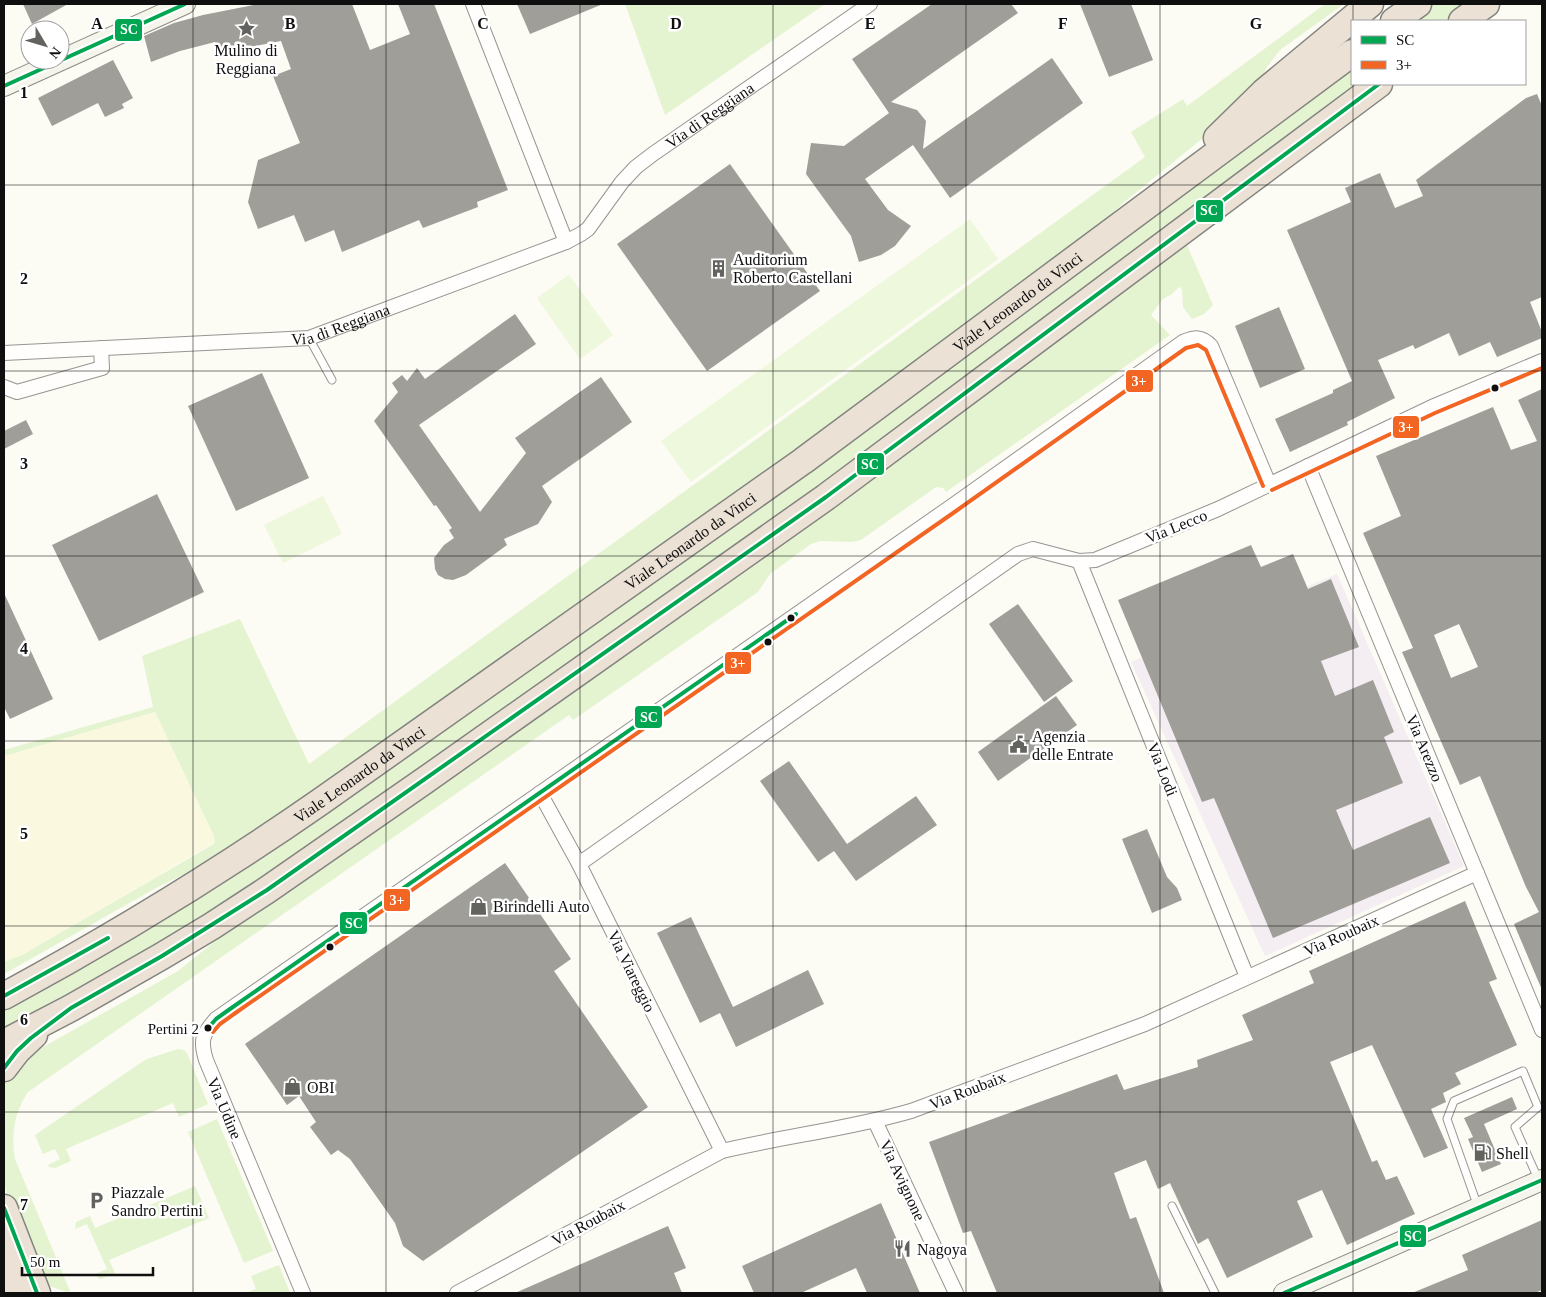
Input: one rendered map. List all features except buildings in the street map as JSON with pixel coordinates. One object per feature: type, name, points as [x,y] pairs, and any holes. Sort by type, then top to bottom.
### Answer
[{"type":"highway","points":[[1169,189],[1239,115],[1370,4]]},
{"type":"highway","points":[[1395,20],[1418,4]]},
{"type":"highway","points":[[1463,20],[1486,4]]},
{"type":"highway","name":"Viale Leonardo da Vinci","points":[[4,996],[113,935],[228,865],[320,802],[803,461],[1351,54]]},
{"type":"highway","points":[[4,1043],[71,1008],[162,956],[267,890],[826,497],[1378,85]]},
{"type":"highway","points":[[4,987],[42,975]]},
{"type":"highway","points":[[4,1068],[17,1051],[31,1038],[71,1008]]},
{"type":"highway","points":[[4,1208],[37,1293]]},
{"type":"highway","points":[[4,1259],[18,1293]]},
{"type":"street","points":[[70,43],[160,4]]},
{"type":"street","points":[[4,86],[185,4]]},
{"type":"street","points":[[473,4],[566,242]]},
{"type":"street","name":"Via di Reggiana","points":[[4,353],[309,338],[566,242],[588,229],[622,182],[652,154],[870,4]]},
{"type":"street","points":[[4,72],[20,65]]},
{"type":"street","points":[[540,793],[1183,342],[1192,338],[1206,340],[1211,346],[1269,484]]},
{"type":"street","points":[[4,387],[17,392],[102,368],[101,348]]},
{"type":"street","name":"Via Lecco","points":[[1079,561],[1095,560],[1218,509],[1432,407],[1542,361]]},
{"type":"street","name":"Via Arezzo","points":[[1308,466],[1542,1030]]},
{"type":"street","points":[[579,864],[1018,554],[1033,550],[1079,561]]},
{"type":"street","name":"Via Lodi","points":[[1079,561],[1247,977]]},
{"type":"street","name":"Via Viareggio","points":[[540,793],[579,864],[722,1151]]},
{"type":"street","name":"Via Udine","points":[[304,1293],[206,1060],[201,1045],[208,1028],[216,1019],[540,793]]},
{"type":"street","name":"Via Roubaix","points":[[457,1293],[722,1151],[763,1141],[875,1121],[911,1111],[1145,1024],[1477,873]]},
{"type":"street","name":"Via Avignone","points":[[875,1121],[956,1293]]},
{"type":"street","points":[[1284,1293],[1540,1180]]},
{"type":"lane","points":[[309,338],[332,380]]},
{"type":"lane","points":[[1478,1208],[1447,1119],[1454,1101],[1523,1071],[1538,1107],[1515,1127],[1540,1180]]},
{"type":"lane","points":[[1172,1206],[1215,1293]]},
{"type":"shaded area","points":[[1337,574],[1464,866],[1265,956],[1131,662]]},
{"type":"green space","points":[[625,4],[825,4],[665,115]]},
{"type":"green space","points":[[1325,4],[1344,4],[1280,50],[1262,77],[1209,133],[1122,204],[1098,227],[770,472],[217,858],[156,888],[4,974],[4,962],[22,955],[215,842],[214,836],[155,712],[4,756],[4,750],[153,707],[142,656],[240,619],[309,764],[1145,157],[1131,132],[1183,99],[1187,106]]},
{"type":"green space","points":[[1432,4],[1468,4],[1445,20],[1410,20]]},
{"type":"green space","points":[[1351,65],[1351,85],[1360,85],[856,462],[279,870],[163,943],[4,1031],[4,1005],[59,976]]},
{"type":"green space","points":[[970,219],[998,259],[691,482],[661,441]]},
{"type":"green space","points":[[1186,243],[1213,305],[1204,314],[1192,319],[1183,307],[1182,289],[1179,287],[1163,299],[1151,315],[1170,335],[946,492],[943,488],[936,487],[861,540],[852,542],[821,541],[811,544],[770,574],[758,592],[573,720],[569,715],[28,1092],[23,1100],[15,1124],[13,1141],[15,1159],[70,1291],[67,1292],[49,1286],[8,1197],[4,1184],[4,1085],[6,1080],[36,1051],[178,971],[235,925]]},
{"type":"green space","points":[[569,275],[613,335],[580,359],[537,298]]},
{"type":"green space","points":[[323,496],[342,534],[283,563],[264,525]]},
{"type":"green space","points":[[155,712],[214,836],[215,842],[22,955],[4,962],[4,756]]},
{"type":"green space","points":[[178,1049],[184,1050],[187,1053],[208,1104],[179,1117],[173,1103],[66,1149],[71,1161],[55,1168],[49,1167],[48,1165],[60,1159],[55,1149],[43,1154],[35,1135],[147,1059]]},
{"type":"green space","points":[[217,1119],[273,1251],[244,1263],[188,1132]]},
{"type":"green space","points":[[195,1186],[209,1218],[109,1260],[115,1273],[101,1279],[98,1278],[95,1274],[107,1269],[87,1224],[75,1229],[76,1222],[90,1216],[95,1228]]},
{"type":"green space","points":[[279,1265],[290,1293],[246,1293],[256,1289],[251,1276]]},
{"type":"transit line","name":"SC","points":[[4,86],[185,4]]},
{"type":"transit line","name":"SC","points":[[4,1068],[17,1051],[31,1038],[71,1008],[162,956],[267,890],[826,497],[1378,85]]},
{"type":"transit line","name":"3+","points":[[213,1032],[220,1024],[234,1014],[956,511],[1186,348],[1198,345],[1206,350],[1263,486]]},
{"type":"transit line","name":"3+","points":[[1272,490],[1435,413],[1542,368]]},
{"type":"transit line","name":"SC","points":[[208,1028],[216,1019],[230,1009],[796,614]]},
{"type":"transit line","name":"SC","points":[[4,996],[108,938]]},
{"type":"transit line","name":"SC","points":[[1284,1293],[1542,1180]]},
{"type":"transit line","name":"SC","points":[[4,1208],[37,1293]]},
{"type":"place","name":"Mulino di Reggiana","points":[[246,29]]},
{"type":"place","name":"Auditorium Roberto Castellani","points":[[719,268]]},
{"type":"place","name":"Agenzia delle Entrate","points":[[1018,745]]},
{"type":"place","name":"Birindelli Auto","points":[[479,906]]},
{"type":"place","name":"Pertini 2","points":[[208,1028]]},
{"type":"place","name":"OBI","points":[[293,1087]]},
{"type":"place","name":"Shell","points":[[1482,1153]]},
{"type":"place","name":"Piazzale Sandro Pertini","points":[[97,1201]]},
{"type":"place","name":"Nagoya","points":[[903,1249]]}]
